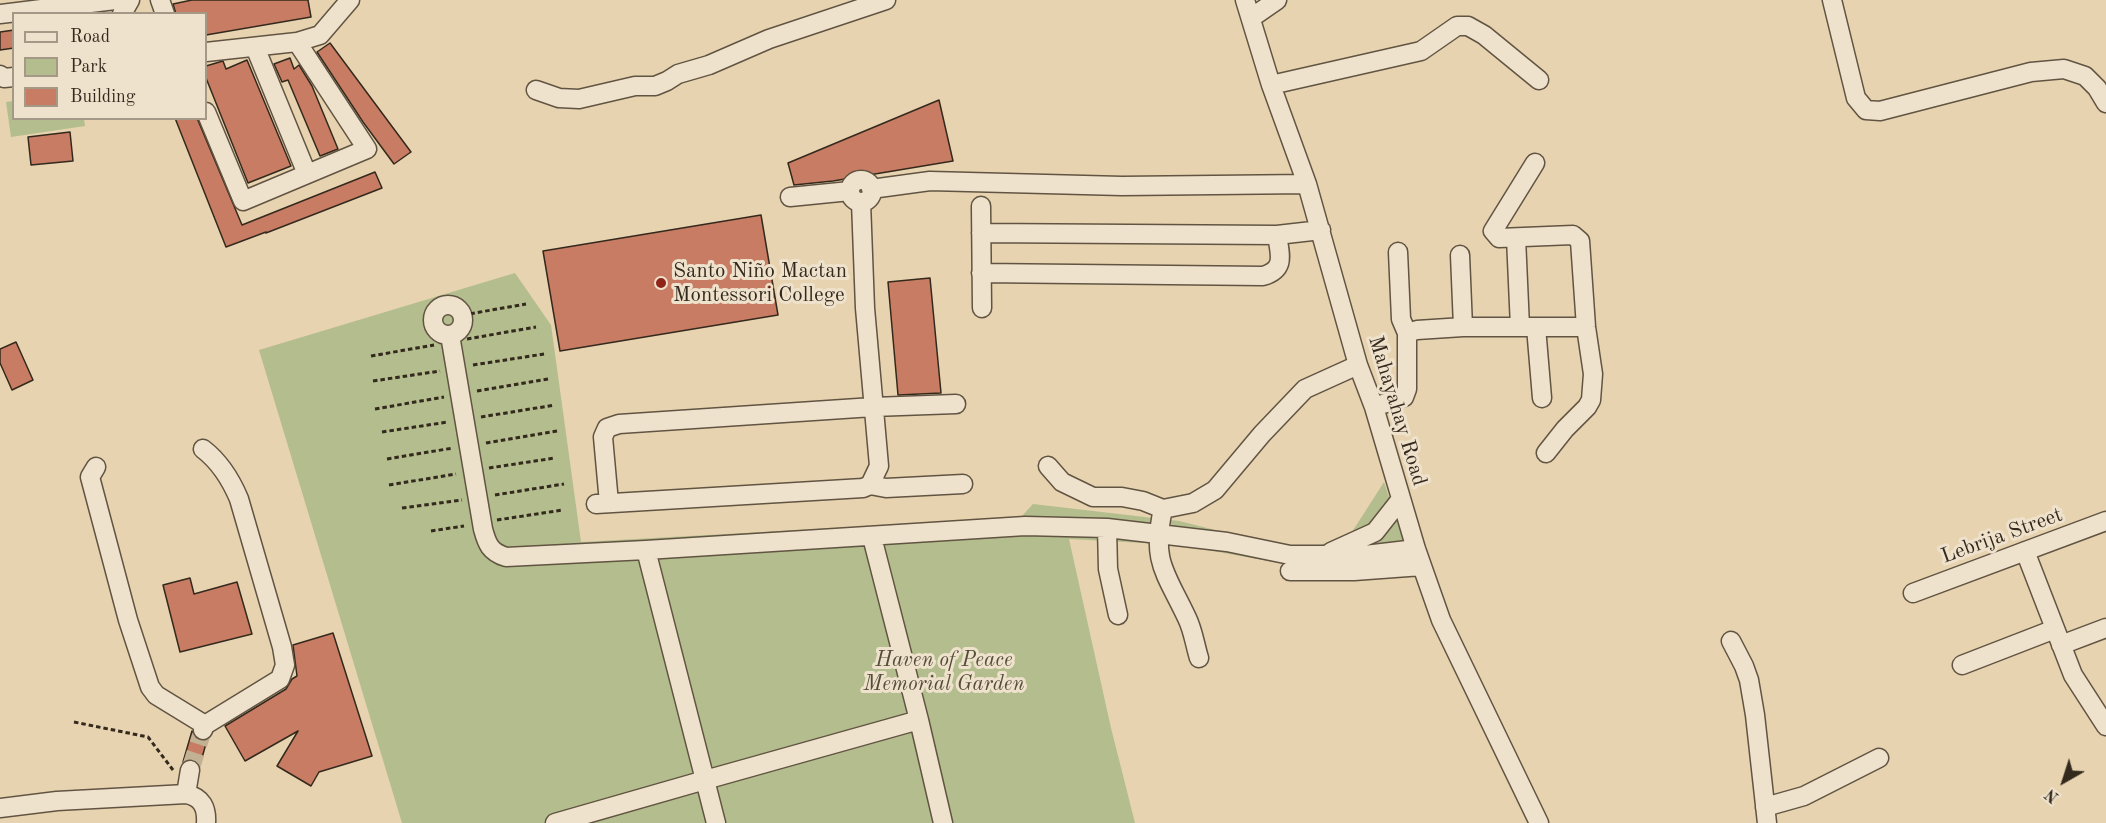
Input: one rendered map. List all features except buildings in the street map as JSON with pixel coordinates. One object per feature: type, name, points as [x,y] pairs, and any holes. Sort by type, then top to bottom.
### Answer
[{"type":"street","points":[[16,12],[114,0]]},
{"type":"street","points":[[207,52],[297,42],[320,35],[350,0]]},
{"type":"street","points":[[536,90],[560,98],[579,99],[635,86],[655,86],[678,74],[710,65],[769,39],[886,0]]},
{"type":"street","name":"Mahayahay Road","points":[[1245,0],[1271,85],[1307,184],[1358,365],[1374,407],[1419,558],[1441,620],[1539,823]]},
{"type":"street","points":[[1251,18],[1277,0]]},
{"type":"street","points":[[1832,0],[1856,98],[1866,110],[1880,111],[2031,72],[2064,69],[2085,76],[2097,88],[2106,103]]},
{"type":"street","points":[[1271,85],[1421,51],[1457,26],[1468,26],[1484,35],[1539,81]]},
{"type":"street","points":[[207,114],[243,201],[367,149],[297,42]]},
{"type":"street","points":[[255,47],[307,174]]},
{"type":"street","points":[[1535,163],[1493,231],[1499,238],[1574,235],[1580,241],[1586,327],[1593,374],[1591,400],[1587,407],[1546,453]]},
{"type":"street","points":[[790,197],[861,194],[930,181],[1122,186],[1307,184]]},
{"type":"street","points":[[861,194],[865,308],[879,466],[870,485]]},
{"type":"street","points":[[981,206],[981,308]]},
{"type":"street","points":[[981,233],[1277,235],[1321,230]]},
{"type":"street","points":[[981,273],[1263,276],[1274,273],[1278,267],[1281,257],[1277,235]]},
{"type":"street","points":[[1516,238],[1528,327],[1542,399]]},
{"type":"street","points":[[1374,407],[1404,397],[1406,394],[1407,333],[1401,319],[1398,252]]},
{"type":"street","points":[[1460,255],[1462,327]]},
{"type":"street","points":[[448,304],[459,309],[463,315],[463,325],[460,330],[450,335],[439,333],[435,328],[433,315],[436,309],[448,304]]},
{"type":"street","points":[[1407,333],[1417,330],[1462,327],[1586,327]]},
{"type":"street","points":[[450,335],[483,529],[488,547],[495,554],[506,557],[872,537],[1025,526],[1107,528],[1227,542],[1290,555],[1419,558]]},
{"type":"street","points":[[1048,466],[1062,482],[1093,496],[1122,497],[1143,501],[1163,509],[1193,503],[1215,490],[1262,434],[1305,389],[1358,365]]},
{"type":"street","points":[[956,404],[873,407],[619,424],[607,428],[603,437],[603,504],[863,488],[870,485],[886,488],[963,484]]},
{"type":"street","points":[[96,467],[90,477],[150,687],[156,695],[204,728],[280,679],[285,665],[282,647],[239,499],[232,484],[213,457],[203,449]]},
{"type":"street","points":[[1324,554],[1375,532],[1401,499]]},
{"type":"street","points":[[1163,509],[1159,534],[1160,562],[1170,587],[1188,620],[1198,658]]},
{"type":"street","name":"Lebrija Street","points":[[1913,593],[2106,521]]},
{"type":"street","points":[[1107,528],[1108,569],[1118,615]]},
{"type":"street","points":[[872,537],[943,823]]},
{"type":"street","points":[[646,550],[716,823]]},
{"type":"street","points":[[2025,551],[2073,675],[2106,726]]},
{"type":"street","points":[[1290,571],[1354,571],[1419,558]]},
{"type":"street","points":[[1962,665],[2058,637],[2106,628]]},
{"type":"street","points":[[1731,641],[1749,680],[1766,815],[1879,758]]},
{"type":"street","points":[[555,823],[919,720]]},
{"type":"street","points":[[186,791],[190,770]]},
{"type":"street","points":[[0,808],[186,791],[196,796],[204,804],[206,823]]},
{"type":"path","points":[[463,315],[526,304]]},
{"type":"path","points":[[74,722],[148,737],[186,791]]},
{"type":"green space","points":[[12,101],[12,120],[84,120],[85,126],[11,137],[6,102]]},
{"type":"green space","name":"Haven of Peace Memorial Garden","points":[[515,273],[551,325],[581,542],[979,520],[1022,516],[1033,504],[1179,521],[1304,552],[1352,532],[1384,482],[1410,560],[1328,566],[1268,561],[1180,545],[1069,539],[1111,728],[1135,823],[402,823],[259,350]]},
{"type":"tunnel","points":[[190,770],[203,730]]},
{"type":"place","name":"Santo Niño Mactan Montessori College","points":[[661,283]]}]
